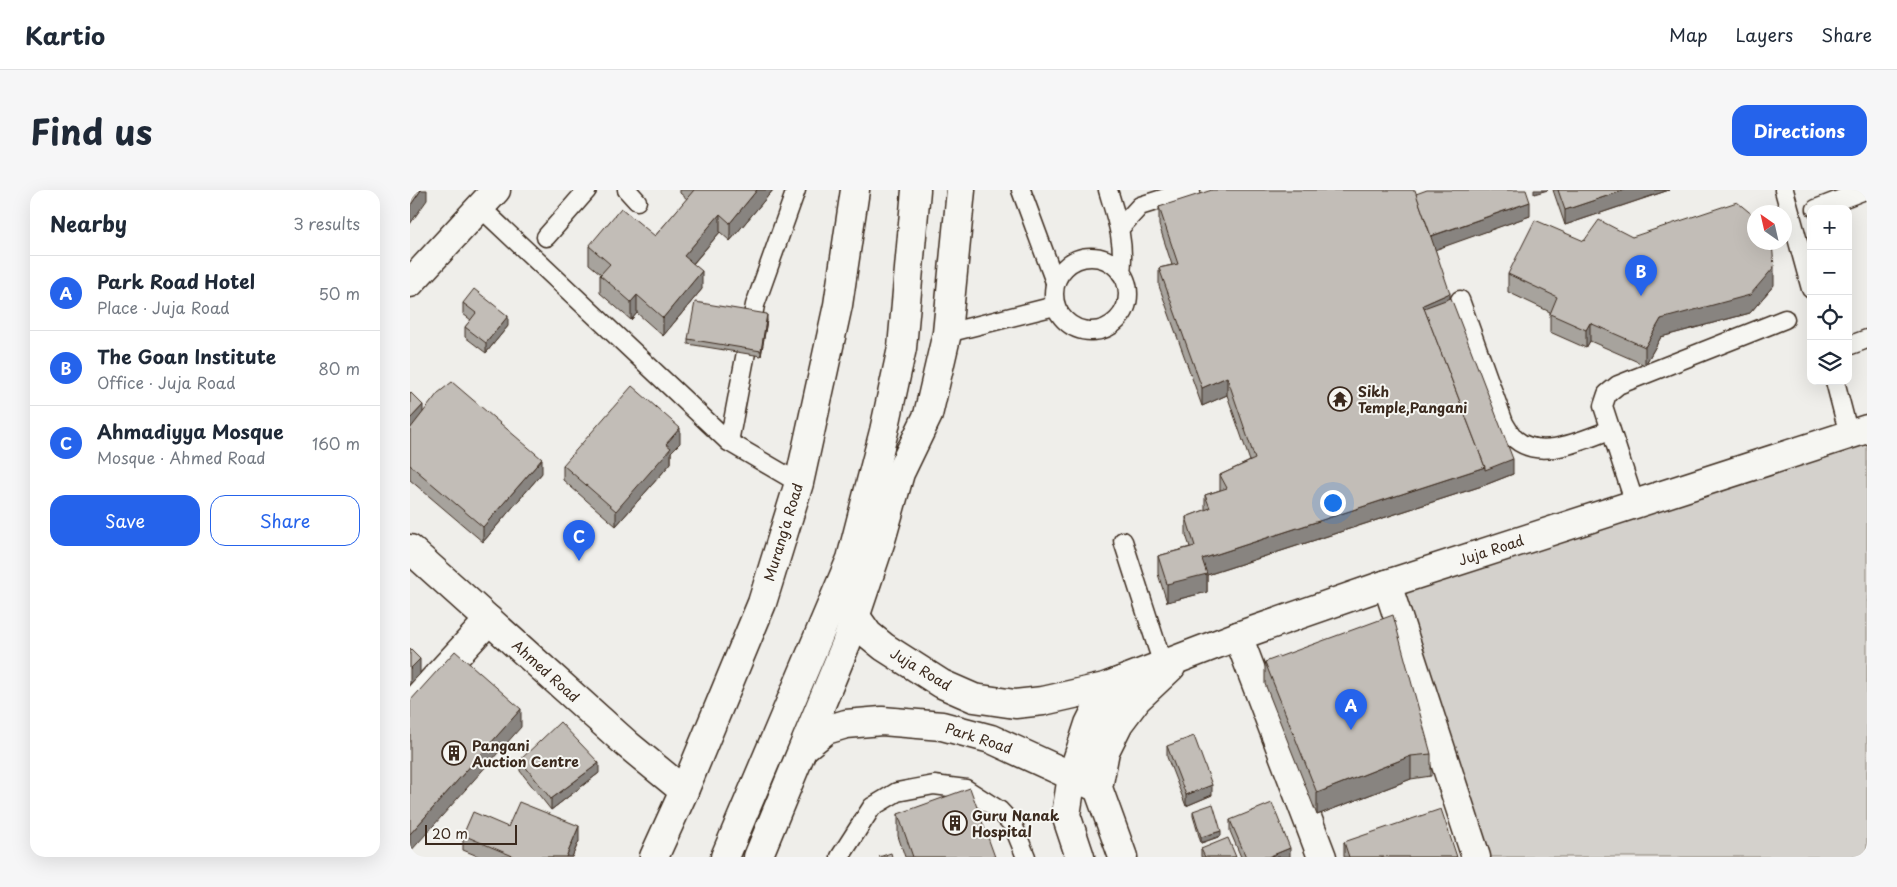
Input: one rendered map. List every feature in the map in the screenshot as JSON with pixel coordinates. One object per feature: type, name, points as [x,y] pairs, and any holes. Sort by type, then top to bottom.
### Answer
[{"type":"main road","name":"Murang'a Road","points":[[654,857],[684,791],[762,603],[799,483],[838,305],[854,190]]},
{"type":"main road","points":[[758,857],[846,644],[854,614],[869,538],[884,431],[902,348],[916,190]]},
{"type":"main road","points":[[725,857],[746,812],[800,677],[851,559],[869,538],[928,415],[947,333],[961,190]]},
{"type":"main road","points":[[410,283],[488,199]]},
{"type":"main road","name":"Juja Road","points":[[854,614],[868,634],[884,647],[942,684],[974,698],[1015,704],[1043,701],[1119,682],[1238,636],[1387,584],[1858,432]]},
{"type":"main road","name":"Ahmed Road","points":[[410,549],[628,745],[684,791]]},
{"type":"main road","points":[[1387,584],[1476,857]]},
{"type":"main road","points":[[410,706],[489,620]]},
{"type":"main road","points":[[1238,636],[1322,857]]},
{"type":"main road","points":[[1123,857],[1098,788],[1105,750],[1119,723],[1137,699],[1172,662]]},
{"type":"main road","name":"Juja Road","points":[[1072,776],[1088,724],[1098,706],[1119,682]]},
{"type":"main road","name":"Park Road","points":[[804,748],[826,730],[846,724],[864,721],[917,722],[942,726],[991,739],[1098,788]]},
{"type":"main road","points":[[1072,776],[1066,815],[1080,857]]},
{"type":"lane","points":[[546,238],[587,190]]},
{"type":"lane","points":[[729,442],[755,305],[796,190]]},
{"type":"lane","points":[[1022,190],[1055,282],[1055,306],[1069,325],[1092,332],[1115,323],[1128,303],[1127,280],[1112,262],[1090,256],[1069,263],[1055,282]]},
{"type":"lane","points":[[1108,190],[1120,228],[1124,253],[1121,274]]},
{"type":"lane","points":[[1120,228],[1140,206],[1191,190]]},
{"type":"lane","points":[[1784,190],[1788,205]]},
{"type":"lane","points":[[1826,205],[1865,190]]},
{"type":"lane","points":[[488,199],[729,442],[799,483]]},
{"type":"lane","points":[[1807,212],[1792,218],[1807,275]]},
{"type":"lane","points":[[1460,300],[1504,423],[1515,439],[1533,448],[1560,447],[1610,430]]},
{"type":"lane","points":[[947,333],[1055,306]]},
{"type":"lane","points":[[1634,504],[1603,406],[1607,394],[1618,385],[1785,319]]},
{"type":"lane","points":[[1852,344],[1867,338]]},
{"type":"lane","points":[[1837,385],[1858,432]]},
{"type":"lane","points":[[1123,541],[1172,662]]},
{"type":"lane","points":[[840,857],[872,807],[897,792],[934,785],[966,789],[999,810],[1013,825],[1026,857]]},
{"type":"shaded area","points":[[1867,429],[1867,857],[1477,857],[1387,584]]},
{"type":"building","points":[[410,190],[421,190],[410,206]]},
{"type":"building","points":[[694,190],[757,190],[730,223],[720,214],[684,256],[702,271],[663,318],[637,295],[631,302],[600,275],[610,264],[589,246],[621,208],[655,236]]},
{"type":"building","name":"Sikh Temple,Pangani","points":[[1212,190],[1415,190],[1450,293],[1423,305],[1485,467],[1202,559],[1207,574],[1167,584],[1158,556],[1195,546],[1186,517],[1210,508],[1205,495],[1227,488],[1220,475],[1255,459],[1227,377],[1202,388],[1159,268],[1178,264],[1159,207]]},
{"type":"building","points":[[1427,190],[1526,190],[1530,202],[1431,236],[1416,194]]},
{"type":"building","points":[[1558,190],[1625,190],[1565,210]]},
{"type":"building","points":[[1737,202],[1747,210],[1747,250],[1773,250],[1774,267],[1750,295],[1661,319],[1645,347],[1590,323],[1586,330],[1550,314],[1557,297],[1508,274],[1535,220],[1584,241],[1599,220],[1632,237]]},
{"type":"building","points":[[474,289],[508,316],[486,343],[465,327],[476,313],[463,303]]},
{"type":"building","points":[[1451,298],[1513,459],[1485,470],[1424,308]]},
{"type":"building","points":[[695,302],[767,314],[761,351],[688,339]]},
{"type":"building","points":[[452,382],[542,459],[483,527],[410,465],[410,429],[438,393]]},
{"type":"building","points":[[632,386],[680,428],[666,444],[671,448],[616,511],[563,465]]},
{"type":"building","points":[[410,392],[423,405],[410,419]]},
{"type":"building","points":[[1393,615],[1431,754],[1411,756],[1317,793],[1265,662]]},
{"type":"building","points":[[410,649],[420,659],[410,669]]},
{"type":"building","name":"Pangani Auction Centre","points":[[455,651],[521,709],[410,834],[410,701]]},
{"type":"building","points":[[560,722],[599,763],[551,799],[520,760]]},
{"type":"building","points":[[1194,736],[1212,785],[1186,795],[1167,746]]},
{"type":"building","points":[[970,788],[995,857],[913,857],[898,814]]},
{"type":"building","points":[[519,802],[579,826],[566,857],[515,857],[463,835],[473,812],[508,827]]},
{"type":"building","points":[[1272,803],[1290,848],[1268,857],[1246,857],[1230,820]]},
{"type":"building","points":[[1213,804],[1221,831],[1201,837],[1193,811]]},
{"type":"building","points":[[1441,809],[1457,857],[1349,857],[1344,842]]},
{"type":"building","points":[[1228,838],[1236,857],[1205,857],[1201,849]]},
{"type":"building","points":[[891,853],[892,857],[879,857]]},
{"type":"place","name":"The Goan Institute","points":[[1641,296]]},
{"type":"place","name":"Sikh Temple,Pangani","points":[[1340,399]]},
{"type":"place","name":"Ahmadiyya Mosque","points":[[579,561]]},
{"type":"place","name":"Park Road Hotel","points":[[1351,730]]},
{"type":"place","name":"Pangani Auction Centre","points":[[454,753]]},
{"type":"place","name":"Guru Nanak Hospital","points":[[955,823]]}]
